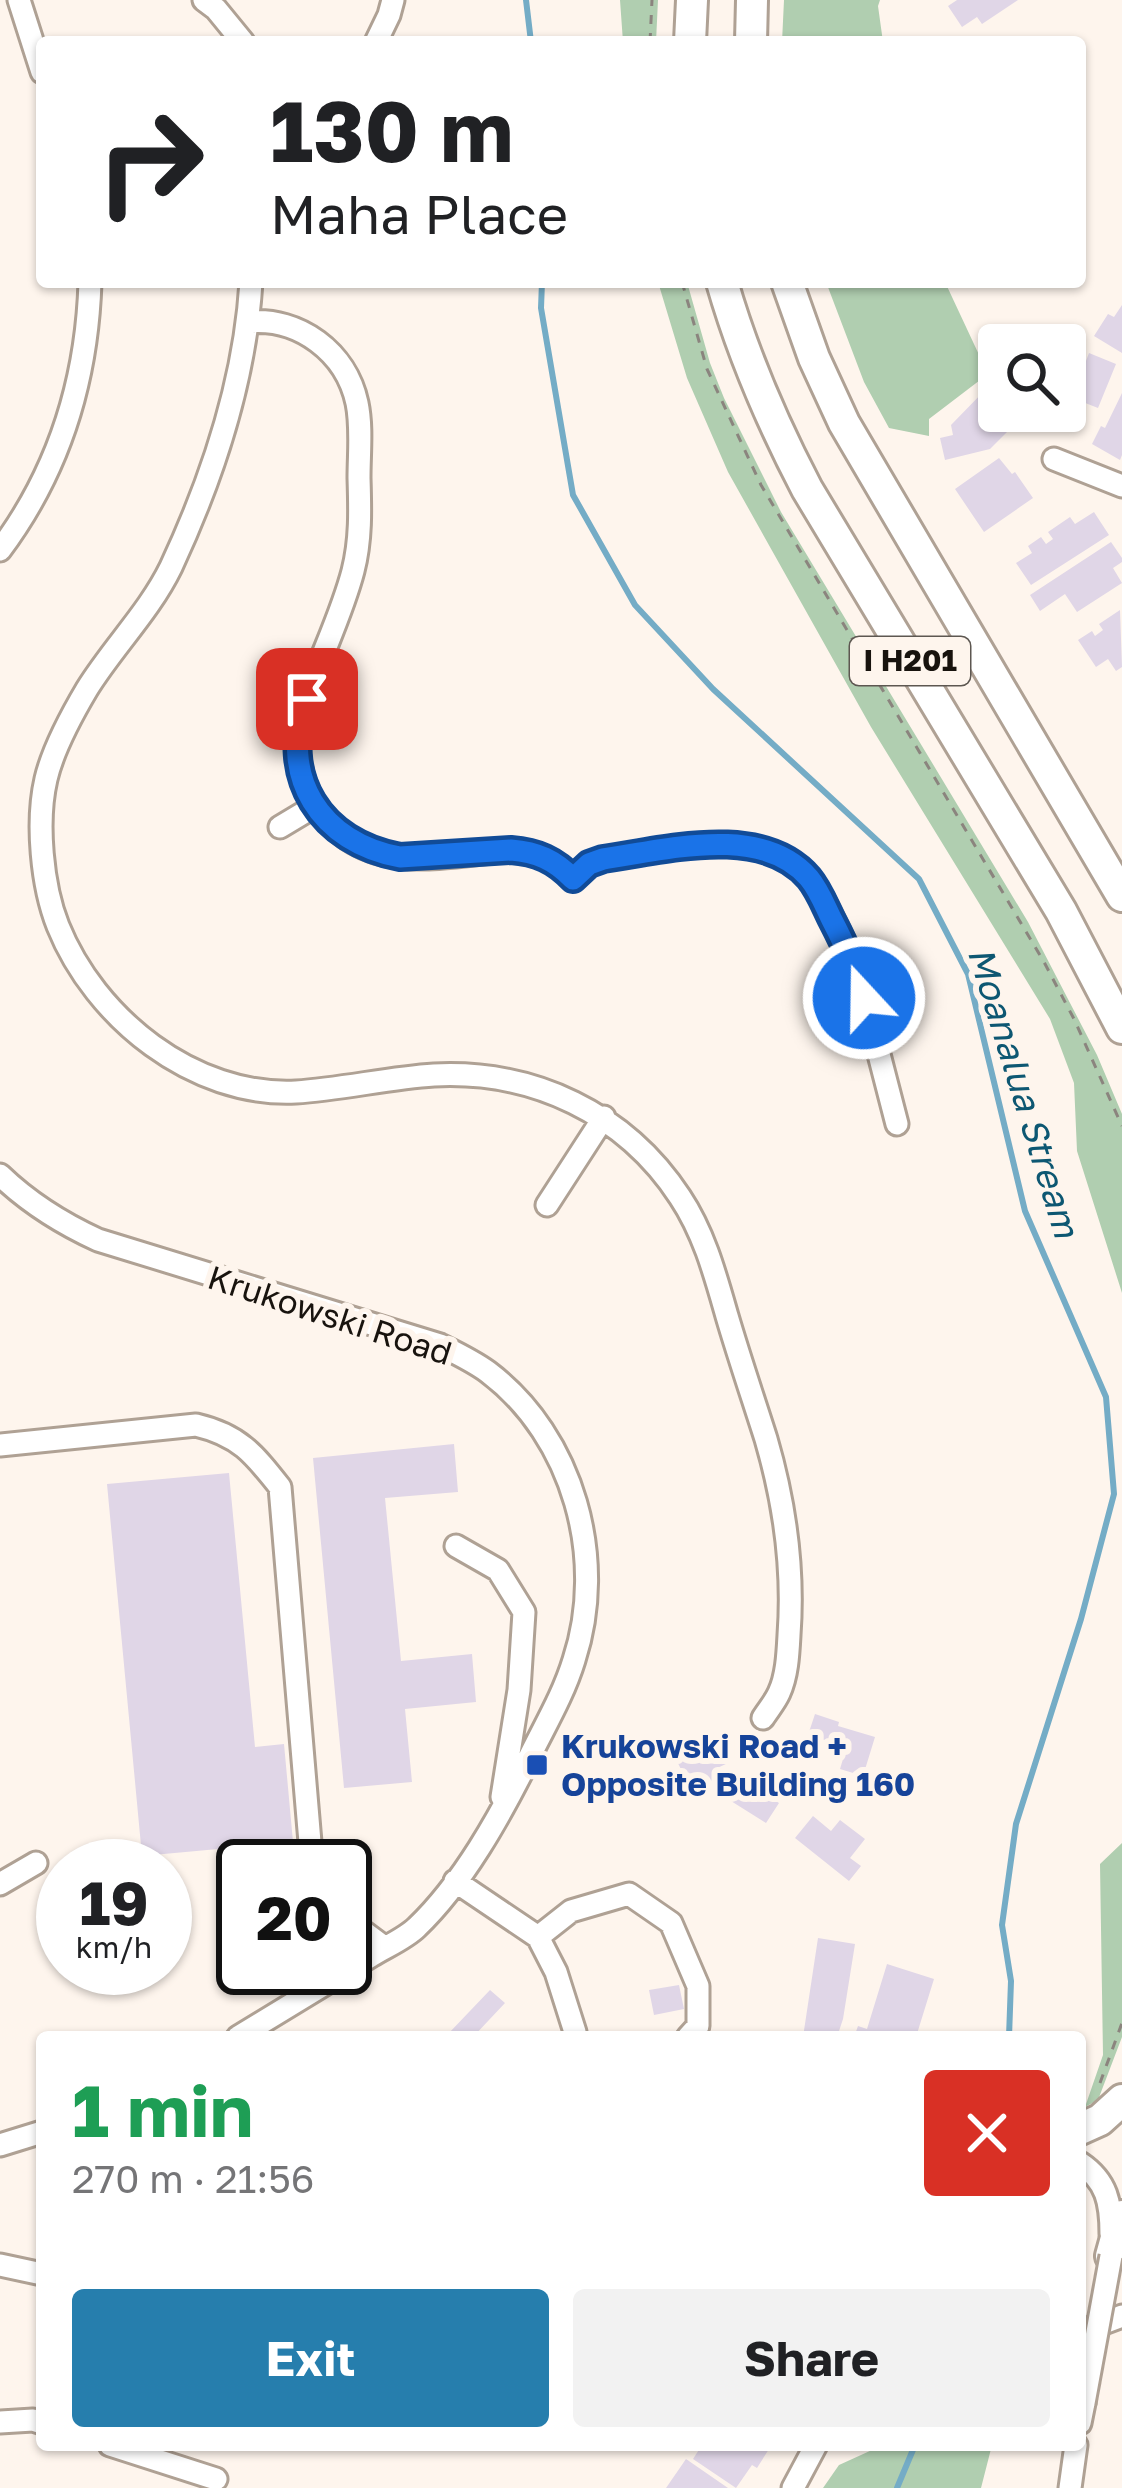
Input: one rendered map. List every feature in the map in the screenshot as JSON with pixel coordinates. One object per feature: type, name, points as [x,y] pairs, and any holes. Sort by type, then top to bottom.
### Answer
[{"type":"highway","points":[[690,36],[692,0]]},
{"type":"highway","points":[[751,36],[752,0]]},
{"type":"highway","name":"I H201","points":[[724,288],[747,361],[807,489],[1061,911],[1122,1028]]},
{"type":"highway","name":"I H201","points":[[789,288],[814,358],[860,453],[1122,896]]},
{"type":"highway","points":[[1086,2126],[1100,2120],[1111,2092]]},
{"type":"highway","points":[[1111,2256],[1122,2216]]},
{"type":"street","points":[[0,7],[19,0],[36,53]]},
{"type":"street","points":[[204,0],[238,36]]},
{"type":"street","points":[[378,36],[393,0]]},
{"type":"street","points":[[0,550],[41,485],[65,430],[83,365],[90,288]]},
{"type":"street","points":[[250,288],[248,322],[206,491],[159,589],[87,690],[46,779],[43,850],[57,923],[80,968],[110,1010],[147,1043],[194,1070],[268,1091],[428,1076],[482,1077],[533,1087],[604,1117],[667,1179],[703,1238],[777,1476],[789,1546],[791,1610],[780,1692],[764,1718]]},
{"type":"street","points":[[248,322],[285,323],[323,346],[352,388],[359,421],[359,534],[354,569],[298,729],[302,777],[315,806],[352,842],[383,854],[418,857],[526,851],[552,861],[573,879],[589,864],[603,859],[721,843],[758,848],[802,872],[814,885],[859,977],[897,1124]]},
{"type":"street","points":[[1054,459],[1122,486]]},
{"type":"street","points":[[280,827],[315,806]]},
{"type":"street","points":[[548,1205],[604,1117]]},
{"type":"street","name":"Krukowski Road","points":[[0,1175],[51,1216],[98,1240],[440,1345],[488,1373],[536,1420],[565,1470],[579,1517],[587,1565],[585,1613],[575,1658],[498,1821],[415,1930],[248,2031]]},
{"type":"street","points":[[0,1445],[196,1426],[224,1432],[257,1458],[280,1487],[310,1839]]},
{"type":"street","points":[[455,1546],[498,1570],[524,1612],[519,1690],[498,1821]]},
{"type":"street","points":[[0,1884],[36,1863]]},
{"type":"street","points":[[455,1881],[538,1936],[556,1972],[575,2031]]},
{"type":"street","points":[[538,1936],[571,1911],[629,1894],[671,1923],[698,1986],[698,2026],[693,2031]]},
{"type":"street","points":[[372,1938],[384,1947]]},
{"type":"street","points":[[0,2144],[36,2134]]},
{"type":"street","points":[[1086,2167],[1107,2191],[1111,2209],[1111,2256],[1086,2391]]},
{"type":"street","points":[[0,2265],[36,2273]]},
{"type":"street","points":[[1086,2330],[1122,2316]]},
{"type":"street","points":[[0,2422],[36,2421]]},
{"type":"street","points":[[129,2451],[216,2479]]},
{"type":"street","points":[[793,2488],[812,2451]]},
{"type":"street","points":[[1070,2488],[1075,2451]]},
{"type":"path","points":[[650,36],[652,0]]},
{"type":"path","points":[[684,288],[707,369],[761,485],[1044,962],[1122,1126]]},
{"type":"path","points":[[1111,2092],[1122,2023]]},
{"type":"green space","points":[[620,0],[658,0],[656,36],[623,36]]},
{"type":"green space","points":[[784,0],[880,0],[882,36],[782,36]]},
{"type":"green space","points":[[660,288],[689,288],[724,398],[781,512],[1028,922],[1097,1055],[1122,1114],[1122,1293],[1077,1151],[1074,1083],[1050,1019],[871,727],[728,472],[687,378]]},
{"type":"green space","points":[[828,288],[948,288],[978,353],[978,382],[929,419],[929,436],[889,428],[864,382]]},
{"type":"green space","points":[[1122,1843],[1122,2037],[1098,2100],[1086,2106],[1103,2055],[1100,1864]]},
{"type":"green space","points":[[870,2451],[990,2451],[981,2488],[823,2488],[839,2465]]},
{"type":"building","points":[[957,0],[1018,0],[982,24],[977,17],[962,27],[948,6]]},
{"type":"building","points":[[1122,305],[1122,353],[1094,336],[1108,314],[1114,317]]},
{"type":"building","points":[[1089,353],[1116,364],[1098,408],[1086,403]]},
{"type":"building","points":[[1122,393],[1122,455],[1120,460],[1092,444]]},
{"type":"building","points":[[978,397],[978,432],[1007,432],[990,449],[945,460],[940,438],[953,435],[951,425]]},
{"type":"building","points":[[999,458],[1033,498],[984,532],[955,489]]},
{"type":"building","points":[[1094,512],[1109,535],[1031,585],[1016,563],[1032,553],[1028,546],[1041,537],[1046,544],[1053,539],[1048,532],[1070,517],[1075,524]]},
{"type":"building","points":[[1111,542],[1122,558],[1113,568],[1122,583],[1077,612],[1065,594],[1040,611],[1030,595]]},
{"type":"building","points":[[1120,610],[1122,667],[1116,671],[1108,659],[1096,667],[1078,640],[1092,631],[1095,636],[1103,630],[1099,624]]},
{"type":"building","points":[[454,1444],[458,1492],[385,1498],[401,1661],[472,1654],[476,1702],[405,1709],[412,1782],[344,1788],[313,1458]]},
{"type":"building","points":[[229,1473],[255,1747],[284,1744],[293,1839],[216,1839],[216,1849],[192,1851],[192,1839],[140,1839],[107,1484]]},
{"type":"building","points":[[815,1714],[875,1737],[863,1776],[840,1769],[843,1759],[824,1750],[827,1741],[808,1735]]},
{"type":"building","points":[[715,1738],[728,1763],[713,1770],[717,1778],[691,1790],[675,1757]]},
{"type":"building","points":[[738,1772],[779,1803],[766,1823],[723,1796]]},
{"type":"building","points":[[813,1816],[831,1831],[840,1820],[865,1839],[850,1858],[861,1866],[849,1881],[795,1838]]},
{"type":"building","points":[[818,1938],[855,1944],[839,2031],[804,2031]]},
{"type":"building","points":[[887,1964],[934,1979],[918,2031],[856,2031],[858,2026],[867,2029]]},
{"type":"building","points":[[679,1985],[684,2009],[654,2015],[649,1990]]},
{"type":"building","points":[[490,1990],[505,2003],[479,2031],[451,2031]]},
{"type":"building","points":[[698,2451],[768,2451],[736,2488],[693,2459]]},
{"type":"building","points":[[686,2459],[728,2488],[666,2488]]},
{"type":"waterway","name":"Moanalua Stream","points":[[526,0],[530,36]]},
{"type":"waterway","name":"Moanalua Stream","points":[[542,288],[541,308],[573,495],[635,605],[713,689],[919,879],[968,974],[1025,1211],[1106,1397],[1114,1494],[1081,1619],[1016,1824],[1002,1925],[1011,1981],[1009,2031]]},
{"type":"waterway","name":"Moanalua Stream","points":[[897,2488],[912,2451]]},
{"type":"place","name":"Krukowski Road + Opposite Building 160","points":[[537,1765]]},
{"type":"route","points":[[307,699],[298,729],[302,777],[315,806],[352,842],[400,857],[526,851],[552,861],[573,879],[589,864],[603,859],[721,843],[758,848],[808,876],[854,966],[864,998]]}]
